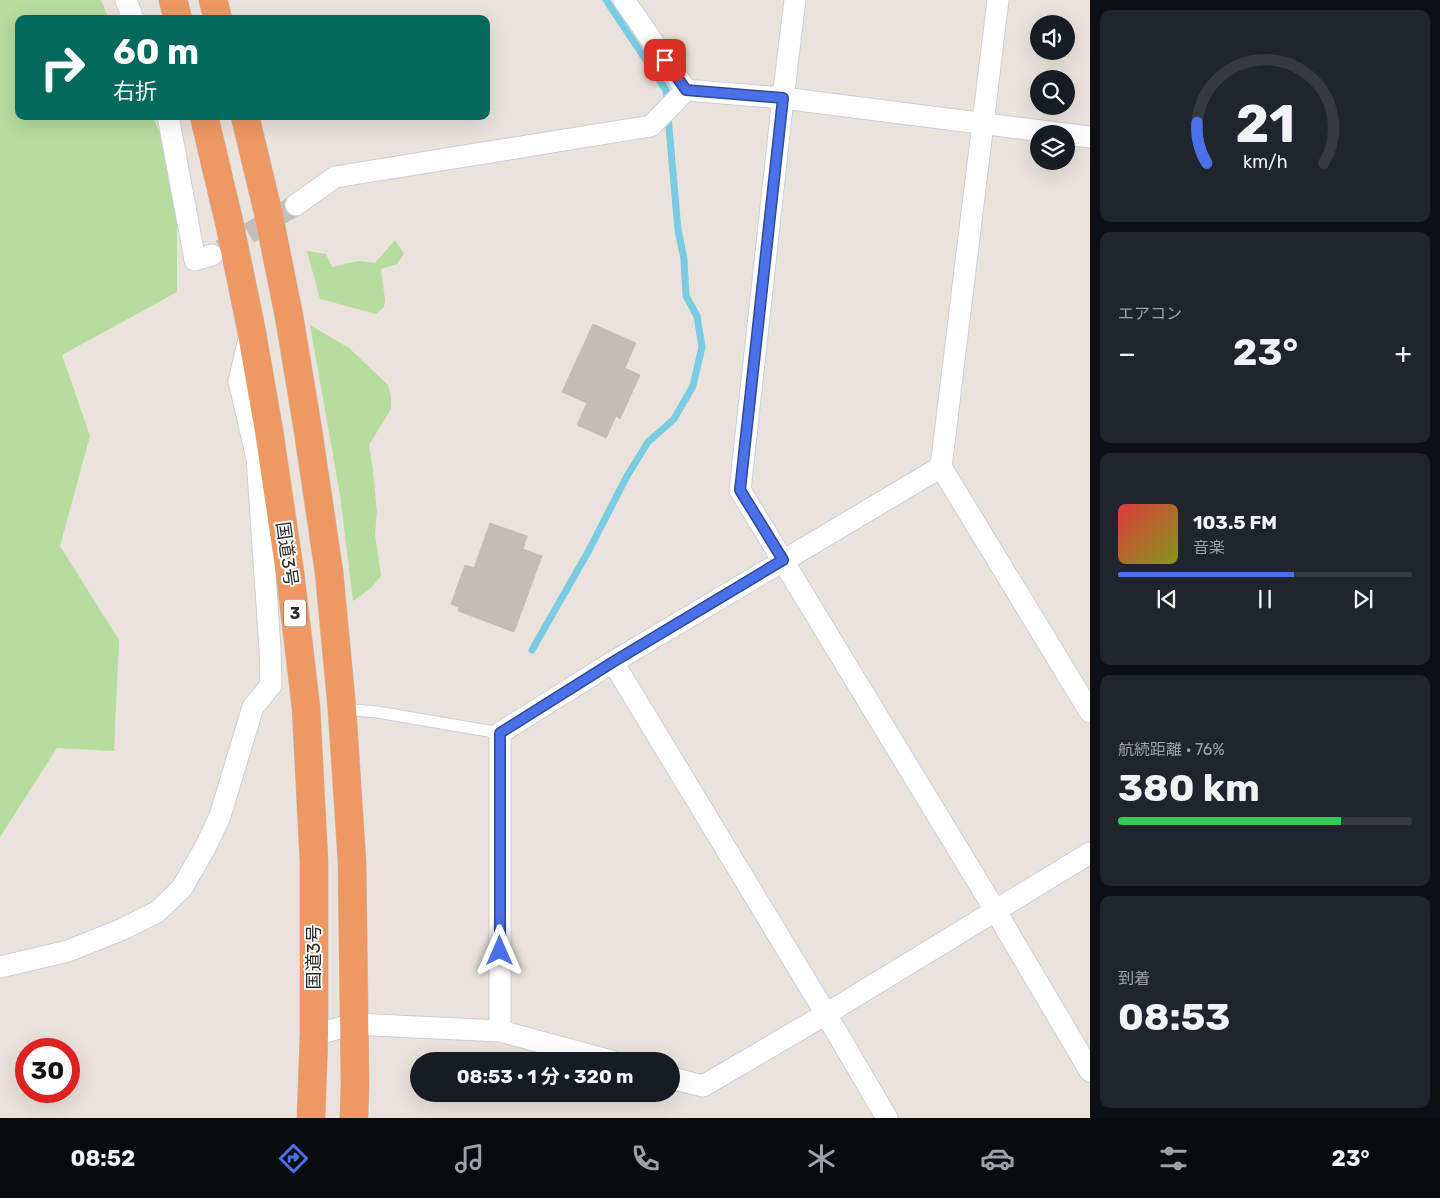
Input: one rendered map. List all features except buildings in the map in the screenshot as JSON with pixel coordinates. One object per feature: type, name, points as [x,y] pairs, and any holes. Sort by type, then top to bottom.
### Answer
[{"type":"highway","points":[[173,0],[177,15]]},
{"type":"highway","points":[[213,0],[217,15]]},
{"type":"highway","name":"国道3号","points":[[205,120],[230,226],[269,430],[290,573],[306,707],[314,862],[314,1035],[311,1118]]},
{"type":"highway","name":"3","points":[[246,120],[268,212],[289,316],[329,572],[342,709],[352,862],[354,1118]]},
{"type":"street","points":[[126,0],[132,15]]},
{"type":"street","points":[[624,0],[686,90]]},
{"type":"street","points":[[795,0],[740,490],[1090,1070]]},
{"type":"street","points":[[998,0],[941,467],[1090,712]]},
{"type":"street","points":[[686,90],[783,98],[1030,130]]},
{"type":"street","points":[[296,205],[335,177],[651,126],[686,90]]},
{"type":"street","points":[[169,120],[195,260],[212,255]]},
{"type":"street","points":[[1075,135],[1090,137]]},
{"type":"street","points":[[0,967],[68,951],[123,929],[157,912],[182,888],[206,846],[220,816],[253,707],[271,685],[257,458],[239,381],[251,328]]},
{"type":"street","points":[[500,1031],[500,733],[613,662],[941,467]]},
{"type":"street","points":[[613,662],[887,1118]]},
{"type":"street","points":[[680,1080],[703,1086],[826,1014],[1090,853]]},
{"type":"street","points":[[314,1035],[354,1024],[500,1031],[578,1052]]},
{"type":"lane","points":[[342,709],[377,712],[500,733]]},
{"type":"green space","points":[[0,0],[101,0],[107,15],[15,15],[15,120],[154,120],[177,172],[177,292],[62,355],[90,436],[60,546],[119,640],[114,751],[57,748],[0,837]]},
{"type":"green space","points":[[395,240],[404,254],[397,264],[381,269],[385,300],[384,307],[376,314],[320,299],[307,251],[326,254],[332,267],[358,261],[375,263]]},
{"type":"green space","points":[[310,325],[349,348],[388,385],[391,398],[391,409],[369,445],[377,512],[375,534],[381,576],[371,588],[353,601],[340,495]]},
{"type":"waterway","points":[[606,0],[666,90],[667,102]]},
{"type":"waterway","points":[[532,650],[588,552],[627,476],[648,442],[674,419],[693,386],[702,347],[697,316],[686,296],[684,259],[678,230],[668,116]]},
{"type":"tunnel","points":[[221,250],[296,205]]},
{"type":"route","points":[[500,951],[500,733],[613,662],[783,560],[740,490],[783,98],[686,90],[665,60]]}]
